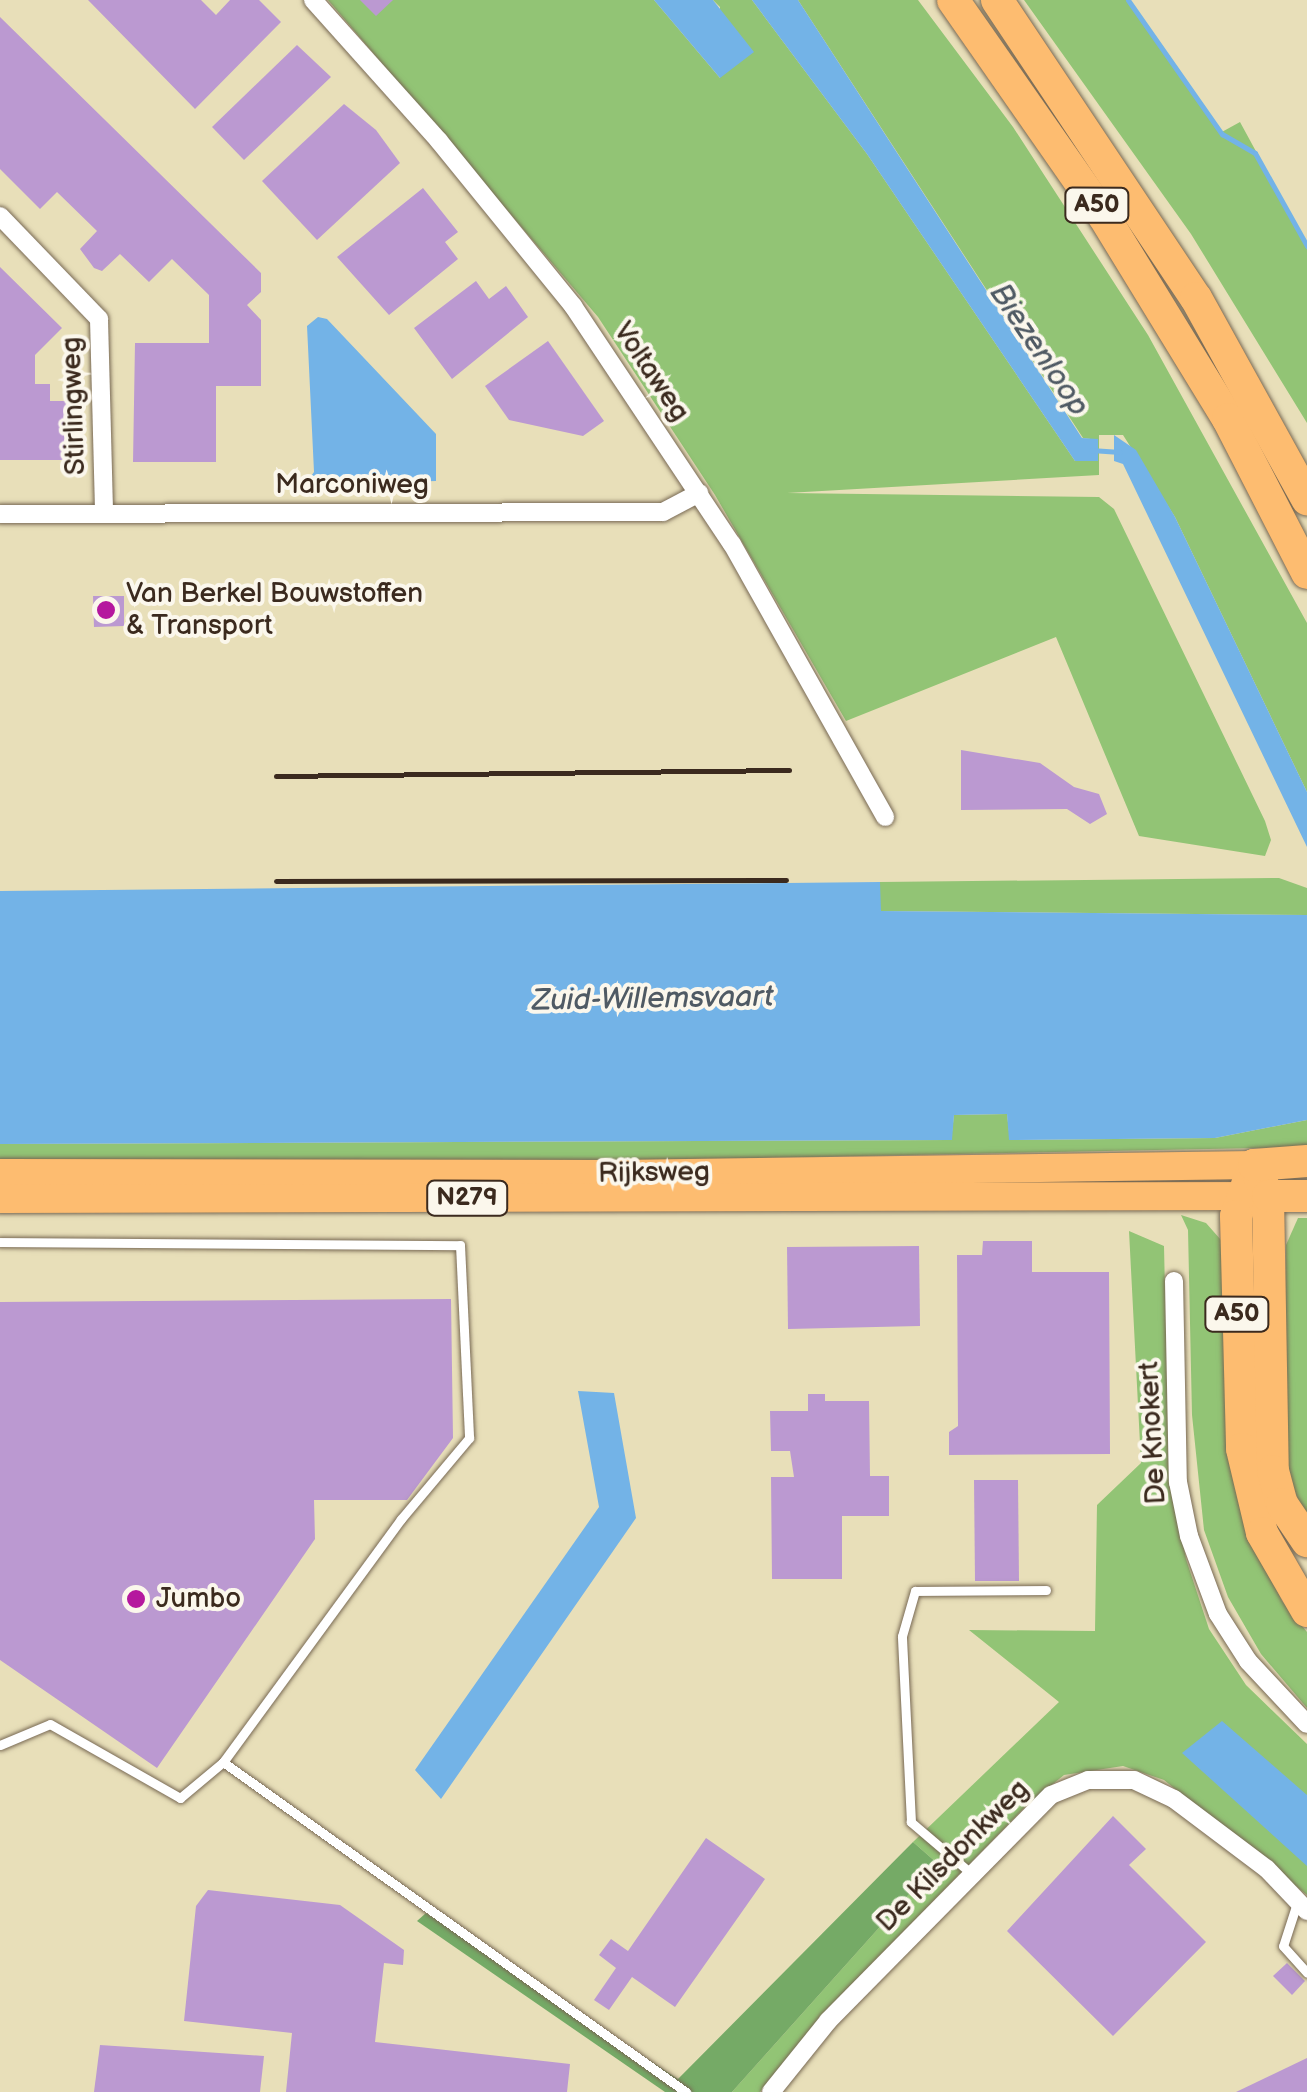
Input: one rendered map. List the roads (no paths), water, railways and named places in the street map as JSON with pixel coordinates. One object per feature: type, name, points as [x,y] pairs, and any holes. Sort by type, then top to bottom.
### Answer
[{"type":"highway","name":"A50","points":[[953,0],[1103,215],[1228,419],[1307,573]]},
{"type":"highway","name":"A50","points":[[997,0],[1196,298],[1307,499]]},
{"type":"highway","name":"Rijksweg","points":[[1254,1165],[1307,1161]]},
{"type":"highway","name":"A50","points":[[1254,1165],[1272,1460],[1282,1504],[1307,1540]]},
{"type":"highway","name":"A50","points":[[1255,1196],[1236,1248],[1245,1474],[1262,1532],[1307,1611]]},
{"type":"highway","name":"Rijksweg","points":[[1255,1196],[1307,1196]]},
{"type":"main road","name":"Rijksweg","points":[[0,1173],[616,1174],[1254,1165]]},
{"type":"main road","name":"Rijksweg","points":[[0,1199],[1255,1196]]},
{"type":"street","name":"Voltaweg","points":[[313,0],[439,141],[573,306],[699,493],[885,816]]},
{"type":"street","name":"Stirlingweg","points":[[0,216],[98,319],[104,514]]},
{"type":"street","name":"Marconiweg","points":[[0,514],[663,512],[699,493]]},
{"type":"street","name":"De Knokert","points":[[1174,1280],[1178,1482],[1188,1536],[1228,1630],[1307,1724]]},
{"type":"street","name":"De Kilsdonkweg","points":[[770,2092],[828,2020],[1051,1796],[1088,1780],[1134,1780],[1174,1800],[1302,1906]]},
{"type":"lane","points":[[0,1242],[460,1244],[469,1438],[401,1518],[224,1762],[180,1798],[50,1724],[0,1746]]},
{"type":"lane","points":[[972,1874],[911,1822],[902,1636],[915,1592],[1046,1590]]},
{"type":"lane","points":[[224,1762],[686,2092]]},
{"type":"lane","points":[[1302,1906],[1283,1946],[1307,1972]]},
{"type":"water","points":[[654,0],[713,0],[754,52],[720,78]]},
{"type":"water","points":[[752,0],[798,0],[1082,438],[1098,439],[1098,461],[1075,461],[867,154]]},
{"type":"water","points":[[318,317],[327,319],[436,434],[436,481],[305,485],[314,472],[307,326]]},
{"type":"water","points":[[1114,435],[1136,450],[1175,517],[1307,792],[1307,847],[1123,464],[1114,461]]},
{"type":"water","name":"Zuid-Willemsvaart","points":[[880,882],[881,911],[1307,915],[1307,1120],[1215,1138],[1009,1140],[1007,1114],[954,1115],[952,1140],[0,1144],[0,891]]},
{"type":"water","points":[[578,1391],[614,1393],[636,1518],[441,1799],[415,1770],[599,1507]]},
{"type":"water","points":[[1222,1721],[1307,1795],[1307,1866],[1182,1753]]},
{"type":"waterway","points":[[1128,0],[1222,134],[1255,153],[1307,246]]},
{"type":"waterway","name":"Biezenloop","points":[[1091,450],[1120,452]]},
{"type":"railway","points":[[276,776],[789,770]]},
{"type":"railway","points":[[276,881],[786,880]]},
{"type":"place","name":"Van Berkel Bouwstoffen & Transport","points":[[106,610]]},
{"type":"place","name":"Jumbo","points":[[136,1599]]}]
